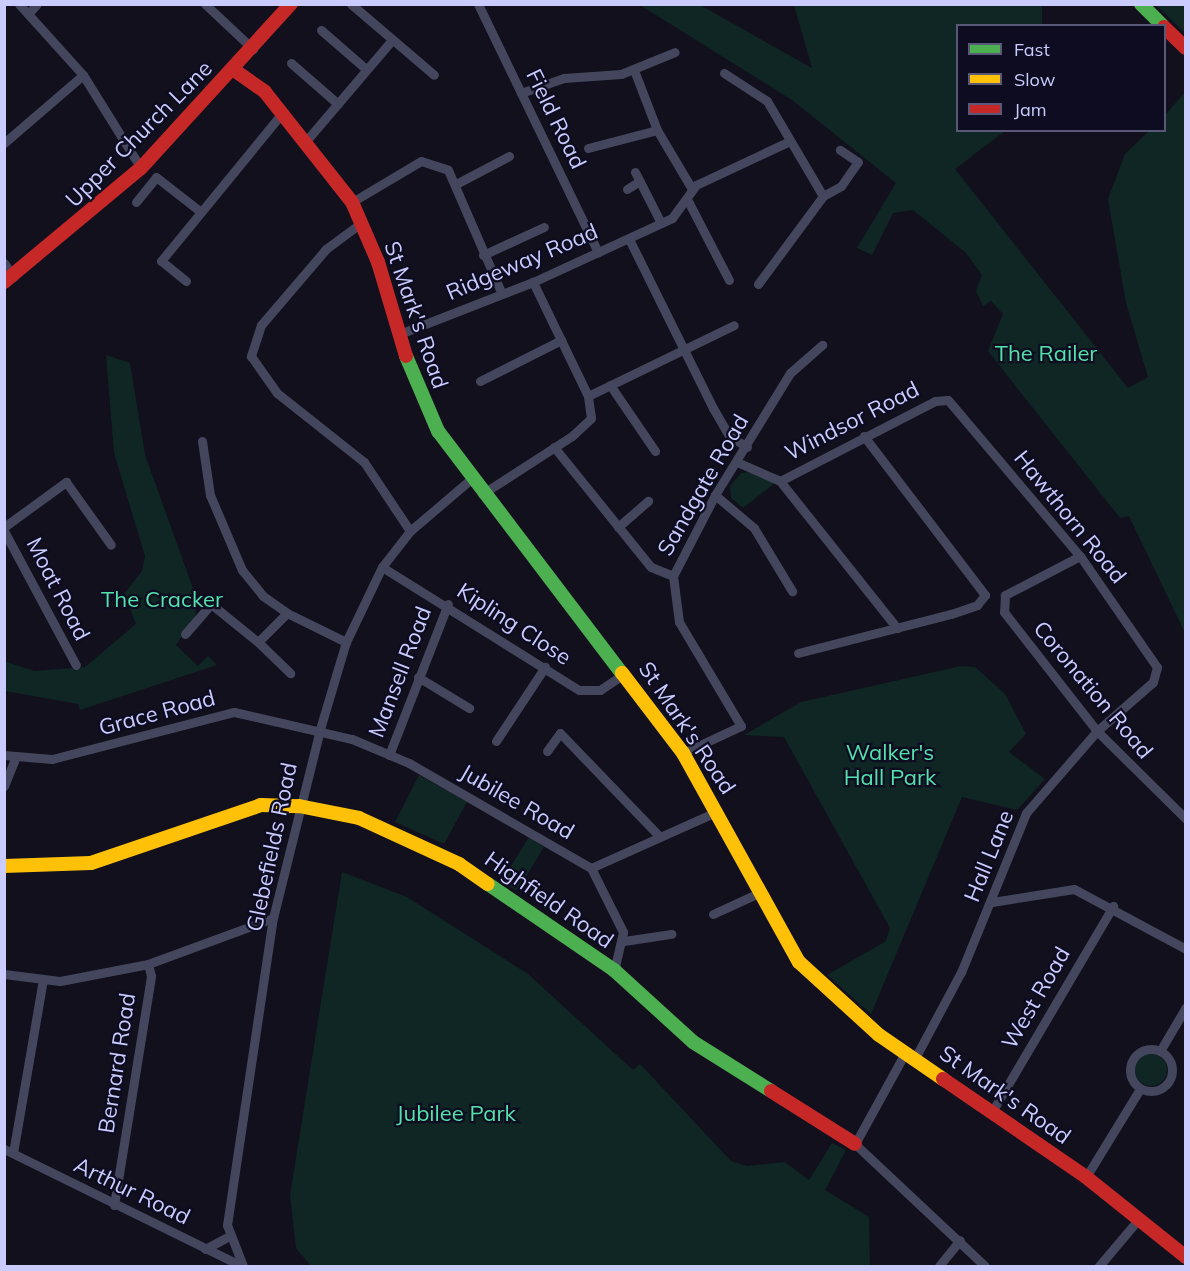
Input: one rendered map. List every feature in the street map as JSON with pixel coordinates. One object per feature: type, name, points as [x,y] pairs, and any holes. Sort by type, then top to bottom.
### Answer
[{"type":"street","points":[[19,4],[84,75],[141,168]]},
{"type":"street","points":[[27,14],[37,4]]},
{"type":"street","points":[[205,4],[253,49]]},
{"type":"street","name":"Upper Church Lane","points":[[9,279],[141,168],[234,70],[291,4]]},
{"type":"street","points":[[351,4],[434,75]]},
{"type":"street","points":[[1141,4],[1162,24]]},
{"type":"street","name":"Field Road","points":[[480,5],[598,252]]},
{"type":"street","points":[[1166,28],[1185,48]]},
{"type":"street","points":[[321,30],[366,69]]},
{"type":"street","points":[[306,141],[392,40]]},
{"type":"street","points":[[521,93],[564,78],[634,70],[675,52]]},
{"type":"street","points":[[291,63],[338,104]]},
{"type":"street","name":"St Mark's Road","points":[[234,70],[282,113],[352,202],[378,262],[397,334],[418,392],[470,480],[625,673],[683,753],[718,811],[799,962],[833,998],[910,1056],[993,1110],[1086,1177],[1137,1221],[1185,1257]]},
{"type":"street","points":[[634,70],[657,130],[692,189]]},
{"type":"street","points":[[724,74],[767,100],[823,196]]},
{"type":"street","points":[[4,143],[84,75]]},
{"type":"street","points":[[186,281],[161,261],[282,113]]},
{"type":"street","points":[[588,148],[657,130]]},
{"type":"street","points":[[729,280],[688,201],[692,189],[790,141]]},
{"type":"street","points":[[758,284],[823,196],[841,186],[858,162],[840,150]]},
{"type":"street","points":[[456,184],[509,156]]},
{"type":"street","points":[[352,202],[421,161],[448,170],[456,184],[483,255],[502,294]]},
{"type":"street","points":[[635,172],[660,223]]},
{"type":"street","points":[[136,202],[156,177],[201,212]]},
{"type":"street","points":[[627,189],[640,182]]},
{"type":"street","name":"Ridgeway Road","points":[[397,334],[533,282],[629,239],[660,223],[688,201]]},
{"type":"street","points":[[361,223],[326,249],[261,325],[251,356],[277,393],[364,462],[410,531]]},
{"type":"street","points":[[483,255],[544,227]]},
{"type":"street","points":[[629,239],[681,349],[729,436],[747,447]]},
{"type":"street","points":[[4,263],[9,279]]},
{"type":"street","points":[[482,494],[584,428],[592,408],[533,282]]},
{"type":"street","points":[[588,396],[734,325]]},
{"type":"street","points":[[480,381],[561,340]]},
{"type":"street","name":"Sandgate Road","points":[[683,753],[741,726],[679,622],[673,576],[715,495],[747,447],[790,373],[822,345]]},
{"type":"street","points":[[610,385],[655,451]]},
{"type":"street","name":"Windsor Road","points":[[780,481],[864,436],[943,399]]},
{"type":"street","name":"Hawthorn Road","points":[[943,399],[954,405],[1080,556],[1157,667]]},
{"type":"street","points":[[798,653],[977,605],[985,595],[984,586],[864,436]]},
{"type":"street","points":[[202,441],[210,495],[237,561],[262,596],[287,613],[346,642]]},
{"type":"street","points":[[554,447],[651,567],[673,576]]},
{"type":"street","points":[[737,462],[780,481],[897,628]]},
{"type":"street","name":"Glebefields Road","points":[[228,1237],[273,918],[299,806],[346,642],[382,567],[410,531],[470,480]]},
{"type":"street","points":[[4,529],[66,482],[111,545]]},
{"type":"street","points":[[715,495],[754,528],[792,591]]},
{"type":"street","points":[[618,527],[648,501]]},
{"type":"street","name":"Moat Road","points":[[4,529],[76,665]]},
{"type":"street","name":"Coronation Road","points":[[1080,556],[1005,595],[1003,606],[1096,731],[1185,819]]},
{"type":"street","name":"Kipling Close","points":[[382,567],[448,604],[585,692],[600,690],[625,673]]},
{"type":"street","points":[[185,634],[211,604],[258,642],[290,673]]},
{"type":"street","name":"Mansell Road","points":[[389,755],[448,604]]},
{"type":"street","points":[[258,642],[287,613]]},
{"type":"street","points":[[496,741],[546,667]]},
{"type":"street","name":"Hall Lane","points":[[855,1144],[910,1056],[992,902],[1026,813],[1096,731],[1153,682],[1157,667]]},
{"type":"street","points":[[418,676],[469,708]]},
{"type":"street","name":"Grace Road","points":[[4,755],[15,759],[45,760],[120,746],[234,712],[320,729]]},
{"type":"street","name":"Jubilee Road","points":[[320,729],[389,755],[591,868]]},
{"type":"street","points":[[547,751],[560,734],[584,755],[658,835]]},
{"type":"street","points":[[4,786],[15,759]]},
{"type":"street","name":"Highfield Road","points":[[4,866],[91,863],[246,807],[299,806],[359,818],[414,840],[459,864],[614,970],[693,1042],[855,1144],[960,1240],[985,1266]]},
{"type":"street","points":[[614,970],[624,941],[591,868],[658,835],[718,811]]},
{"type":"street","points":[[992,902],[1074,889],[1113,906],[1185,949]]},
{"type":"street","points":[[713,914],[761,892]]},
{"type":"street","name":"West Road","points":[[993,1110],[1113,906]]},
{"type":"street","points":[[4,975],[43,980],[148,964],[273,918]]},
{"type":"street","points":[[624,941],[670,934]]},
{"type":"street","name":"Bernard Road","points":[[114,1204],[151,976],[148,964]]},
{"type":"street","points":[[9,1151],[43,980]]},
{"type":"street","points":[[1160,1051],[1185,1007]]},
{"type":"street","points":[[1160,1051],[1171,1064],[1170,1080],[1157,1091],[1140,1089],[1133,1081],[1132,1060],[1139,1053],[1160,1051]]},
{"type":"street","points":[[1086,1177],[1140,1089]]},
{"type":"street","name":"Arthur Road","points":[[9,1151],[243,1266]]},
{"type":"street","points":[[1099,1266],[1137,1221]]},
{"type":"street","points":[[205,1249],[228,1237],[243,1266]]},
{"type":"street","points":[[939,1266],[960,1240]]},
{"type":"green space","name":"The Railer","points":[[640,5],[700,5],[812,68],[794,5],[1042,5],[1042,24],[956,24],[956,132],[1004,132],[955,169],[1128,388],[1148,377],[1126,303],[1108,199],[1125,154],[1148,132],[1166,132],[1166,114],[1185,92],[1185,633],[1129,516],[1120,518],[988,351],[1003,314],[991,301],[983,306],[976,291],[982,275],[966,253],[913,210],[893,213],[872,255],[857,248],[896,183],[792,100]]},
{"type":"green space","points":[[1154,5],[1185,5],[1185,33],[1160,9]]},
{"type":"green space","name":"The Cracker","points":[[106,355],[130,363],[145,455],[194,591],[196,615],[176,645],[198,666],[208,656],[217,665],[80,710],[78,704],[5,691],[4,661],[34,671],[85,667],[136,624],[124,594],[142,571],[145,556],[114,453]]},
{"type":"green space","points":[[752,472],[775,483],[743,508],[731,498],[730,486],[741,473]]},
{"type":"green space","name":"Walker's Hall Park","points":[[961,666],[975,667],[1005,694],[1026,734],[1009,752],[1045,779],[1017,810],[962,797],[871,1014],[827,975],[886,941],[890,928],[784,737],[744,735],[801,702]]},
{"type":"green space","points":[[419,775],[467,802],[444,844],[395,822]]},
{"type":"green space","points":[[529,837],[544,847],[517,891],[501,882]]},
{"type":"green space","name":"Jubilee Park","points":[[342,872],[407,897],[528,974],[633,1070],[640,1064],[731,1161],[747,1166],[785,1162],[809,1180],[832,1143],[846,1150],[825,1190],[869,1217],[870,1266],[311,1266],[296,1248],[290,1195]]},
{"type":"green space","points":[[1151,1054],[1162,1059],[1167,1070],[1162,1081],[1151,1086],[1140,1081],[1135,1070],[1140,1059]]},
{"type":"traffic: fast","points":[[1141,4],[1161,24]]},
{"type":"traffic: fast","points":[[406,356],[438,431],[622,673]]},
{"type":"traffic: fast","points":[[488,884],[614,970],[693,1042],[771,1091]]},
{"type":"traffic: slow","points":[[622,673],[683,753],[799,962],[879,1035],[943,1079]]},
{"type":"traffic: slow","points":[[4,866],[91,863],[261,805],[299,806],[359,818],[459,864],[488,884]]},
{"type":"traffic: jam","points":[[4,282],[141,168],[291,4]]},
{"type":"traffic: jam","points":[[1166,29],[1186,48]]},
{"type":"traffic: jam","points":[[234,70],[265,92],[352,202],[378,262],[406,356]]},
{"type":"traffic: jam","points":[[943,1079],[1086,1177],[1186,1257]]},
{"type":"traffic: jam","points":[[771,1091],[855,1144]]}]
